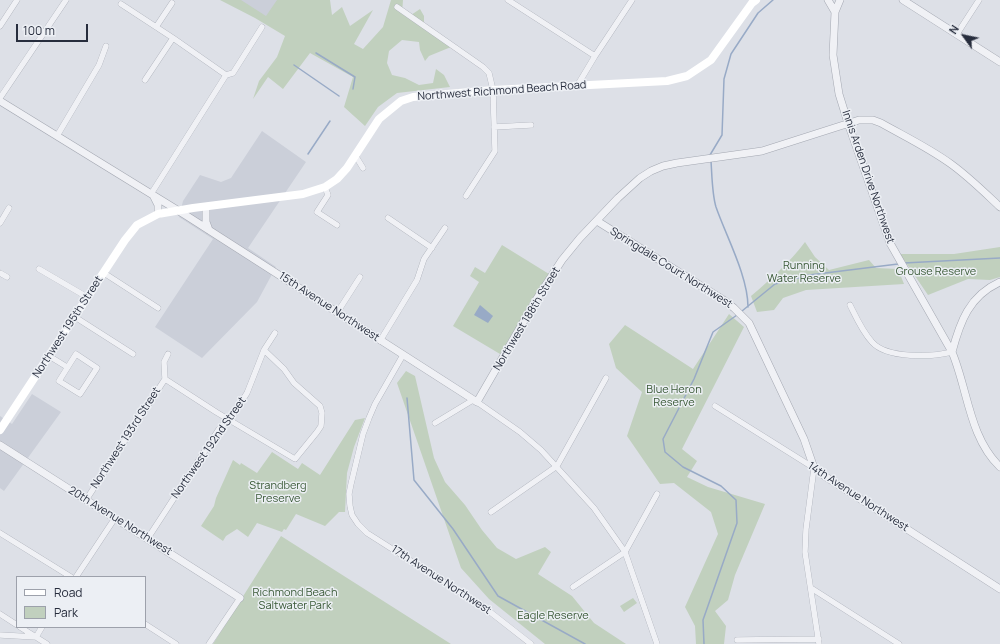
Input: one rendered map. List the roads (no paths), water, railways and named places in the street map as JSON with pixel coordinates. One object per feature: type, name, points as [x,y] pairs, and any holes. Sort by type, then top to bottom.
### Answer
[{"type":"main road","name":"Northwest Richmond Beach Road","points":[[137,225],[158,214],[304,194],[325,188],[337,179],[349,164],[379,119],[401,101],[413,97],[493,90],[667,81],[687,76],[711,60],[752,3],[756,0]]},
{"type":"main road","name":"Northwest 195th Street","points":[[0,430],[125,240],[137,225]]},
{"type":"street","points":[[0,26],[17,0]]},
{"type":"street","points":[[0,99],[66,0]]},
{"type":"street","points":[[508,0],[595,56]]},
{"type":"street","points":[[577,86],[632,0]]},
{"type":"street","points":[[828,0],[835,12]]},
{"type":"street","name":"Innis Arden Drive Northwest","points":[[840,0],[835,12],[833,58],[839,94],[878,213],[890,243],[908,278],[952,352],[978,435],[990,456],[1000,467]]},
{"type":"street","points":[[902,0],[1000,62]]},
{"type":"street","points":[[956,34],[979,0]]},
{"type":"street","points":[[156,27],[172,2]]},
{"type":"street","points":[[121,4],[226,75]]},
{"type":"street","points":[[397,7],[483,67],[489,73],[493,90],[495,151],[466,196]]},
{"type":"street","points":[[158,214],[157,201],[152,195],[226,75],[233,73],[262,27]]},
{"type":"street","points":[[145,80],[173,38]]},
{"type":"street","points":[[57,136],[99,65],[106,46]]},
{"type":"street","name":"15th Avenue Northwest","points":[[0,99],[209,230],[475,401],[520,432],[557,466],[594,508],[625,552],[657,644]]},
{"type":"street","name":"Northwest 188th Street","points":[[435,423],[475,401],[538,296],[562,260],[580,238],[618,198],[640,178],[663,166],[677,162],[762,151],[858,120],[873,120],[934,152],[973,181],[1000,207]]},
{"type":"street","points":[[494,127],[531,125]]},
{"type":"street","points":[[349,164],[363,168],[355,155]]},
{"type":"street","points":[[325,188],[328,195],[317,212],[337,225]]},
{"type":"street","points":[[206,207],[206,222],[209,230]]},
{"type":"street","points":[[0,223],[9,208]]},
{"type":"street","points":[[388,218],[432,248]]},
{"type":"street","name":"Springdale Court Northwest","points":[[597,221],[725,301],[742,315],[754,332],[804,439],[814,468]]},
{"type":"street","points":[[380,341],[417,280],[424,259],[445,228]]},
{"type":"street","points":[[39,269],[87,298]]},
{"type":"street","points":[[0,273],[7,277]]},
{"type":"street","points":[[104,273],[158,308]]},
{"type":"street","points":[[337,313],[360,277]]},
{"type":"street","points":[[850,305],[864,333],[873,343],[882,349],[896,353],[914,355],[939,355],[952,352],[963,320],[973,302],[982,293],[1000,282]]},
{"type":"street","points":[[74,317],[133,354]]},
{"type":"street","name":"Northwest 192nd Street","points":[[148,538],[219,429],[234,413],[247,393],[264,350],[275,333]]},
{"type":"street","points":[[165,379],[227,419],[295,459],[321,426],[322,413],[320,406],[294,383],[284,369],[264,350]]},
{"type":"street","points":[[76,354],[97,368],[80,394],[59,381],[67,367],[76,354]]},
{"type":"street","name":"Northwest 193rd Street","points":[[86,500],[165,379],[164,362],[168,354]]},
{"type":"street","name":"17th Avenue Northwest","points":[[403,355],[375,404],[363,434],[349,494],[352,515],[367,533],[485,608],[531,644]]},
{"type":"street","points":[[49,356],[67,367]]},
{"type":"street","points":[[491,512],[557,466],[606,378]]},
{"type":"street","name":"14th Avenue Northwest","points":[[715,406],[814,468],[1000,589]]},
{"type":"street","name":"20th Avenue Northwest","points":[[1,447],[148,538],[240,598]]},
{"type":"street","points":[[737,640],[819,642],[805,552],[806,530],[814,468]]},
{"type":"street","points":[[573,587],[625,552],[657,494]]},
{"type":"street","points":[[77,576],[116,518]]},
{"type":"street","points":[[0,533],[69,576]]},
{"type":"street","points":[[811,588],[899,644]]},
{"type":"street","points":[[209,644],[240,598]]},
{"type":"street","points":[[0,614],[16,624]]},
{"type":"street","points":[[146,625],[176,644]]},
{"type":"street","points":[[22,628],[47,644]]},
{"type":"street","points":[[36,637],[41,628]]},
{"type":"street","points":[[0,635],[36,637]]},
{"type":"water","points":[[480,305],[493,316],[488,323],[474,315]]},
{"type":"waterway","points":[[710,155],[722,135],[724,79],[731,54],[758,13],[773,0]]},
{"type":"waterway","points":[[316,53],[355,77],[353,89]]},
{"type":"waterway","points":[[294,65],[339,96]]},
{"type":"waterway","points":[[308,154],[330,121]]},
{"type":"waterway","points":[[711,161],[712,184],[716,207],[741,269],[748,307]]},
{"type":"waterway","points":[[904,263],[1000,258]]},
{"type":"waterway","points":[[742,311],[775,284],[809,275],[898,264]]},
{"type":"waterway","points":[[704,644],[703,620],[737,523],[736,500],[721,486],[683,467],[665,452],[663,439],[694,379],[713,332],[737,315]]},
{"type":"waterway","points":[[407,398],[414,480],[453,529],[498,596],[585,644]]},
{"type":"park label","name":"Running Water Reserve","points":[[804,272]]},
{"type":"park label","name":"Grouse Reserve","points":[[936,272]]},
{"type":"park label","name":"Blue Heron Reserve","points":[[674,396]]},
{"type":"park label","name":"Strandberg Preserve","points":[[278,492]]},
{"type":"park label","name":"Richmond Beach Saltwater Park","points":[[295,599]]},
{"type":"park label","name":"Eagle Reserve","points":[[553,616]]}]
